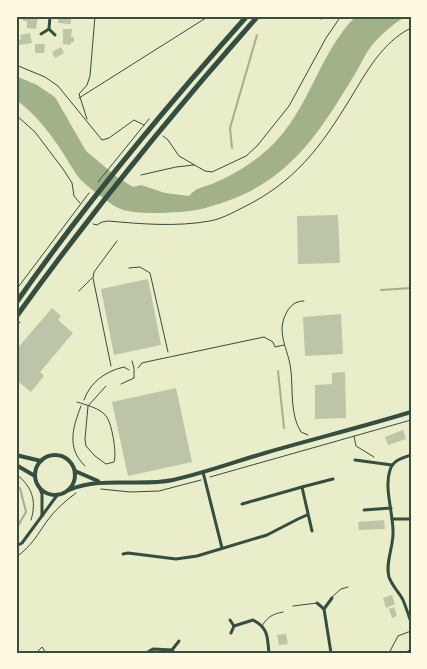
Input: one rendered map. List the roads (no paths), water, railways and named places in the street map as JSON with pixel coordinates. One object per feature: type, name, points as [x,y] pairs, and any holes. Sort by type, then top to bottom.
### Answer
[{"type":"highway","points":[[16,303],[84,210],[137,142],[247,16]]},
{"type":"highway","points":[[16,318],[98,208],[151,142],[258,16]]},
{"type":"street","points":[[50,16],[49,29],[55,35]]},
{"type":"street","points":[[41,34],[49,29]]},
{"type":"street","points":[[38,485],[46,493],[58,494],[80,484],[99,482],[126,484],[172,480],[364,427],[411,412]]},
{"type":"street","points":[[16,455],[41,461]]},
{"type":"street","points":[[411,455],[398,460],[392,465],[389,471],[388,483],[394,533],[389,556],[388,575],[394,588],[402,598],[411,622]]},
{"type":"street","points":[[42,516],[42,494],[35,476],[36,468],[41,461],[50,456],[61,456],[70,462],[75,471],[74,481],[68,490]]},
{"type":"street","points":[[355,460],[392,465]]},
{"type":"street","points":[[16,465],[35,476]]},
{"type":"street","points":[[75,471],[99,482]]},
{"type":"street","points":[[203,471],[222,548]]},
{"type":"street","points":[[242,504],[333,480]]},
{"type":"street","points":[[302,487],[312,531]]},
{"type":"street","points":[[16,546],[22,543],[58,494]]},
{"type":"street","points":[[364,510],[391,508]]},
{"type":"street","points":[[123,554],[176,559],[197,556],[267,535],[298,518],[308,515]]},
{"type":"street","points":[[392,519],[411,519]]},
{"type":"street","points":[[324,609],[332,598]]},
{"type":"street","points":[[317,603],[324,609],[331,653]]},
{"type":"street","points":[[230,620],[234,626]]},
{"type":"street","points":[[231,633],[234,626],[253,620],[266,630],[269,653]]},
{"type":"street","points":[[146,653],[153,649],[173,651],[179,640]]},
{"type":"street","points":[[408,653],[411,650]]},
{"type":"lane","points":[[111,366],[93,278],[94,272],[117,241]]},
{"type":"lane","points":[[129,268],[140,267],[150,273],[168,352]]},
{"type":"lane","points":[[79,291],[93,278]]},
{"type":"lane","points":[[121,384],[134,378],[132,361]]},
{"type":"lane","points":[[77,402],[88,406],[106,415],[109,421],[115,453],[114,462],[110,464],[103,462],[95,456],[86,446],[85,439],[88,406],[106,386]]},
{"type":"lane","points":[[332,598],[341,589],[348,587]]},
{"type":"lane","points":[[293,606],[317,603]]},
{"type":"lane","points":[[262,626],[272,614],[283,612]]},
{"type":"lane","points":[[389,653],[398,636],[411,632]]},
{"type":"lane","points":[[36,653],[42,647],[46,653]]},
{"type":"waterway","points":[[232,148],[230,128],[257,35]]},
{"type":"waterway","points":[[381,290],[411,288]]},
{"type":"waterway","points":[[278,371],[284,428]]},
{"type":"waterway","points":[[16,529],[26,512],[20,488]]}]
